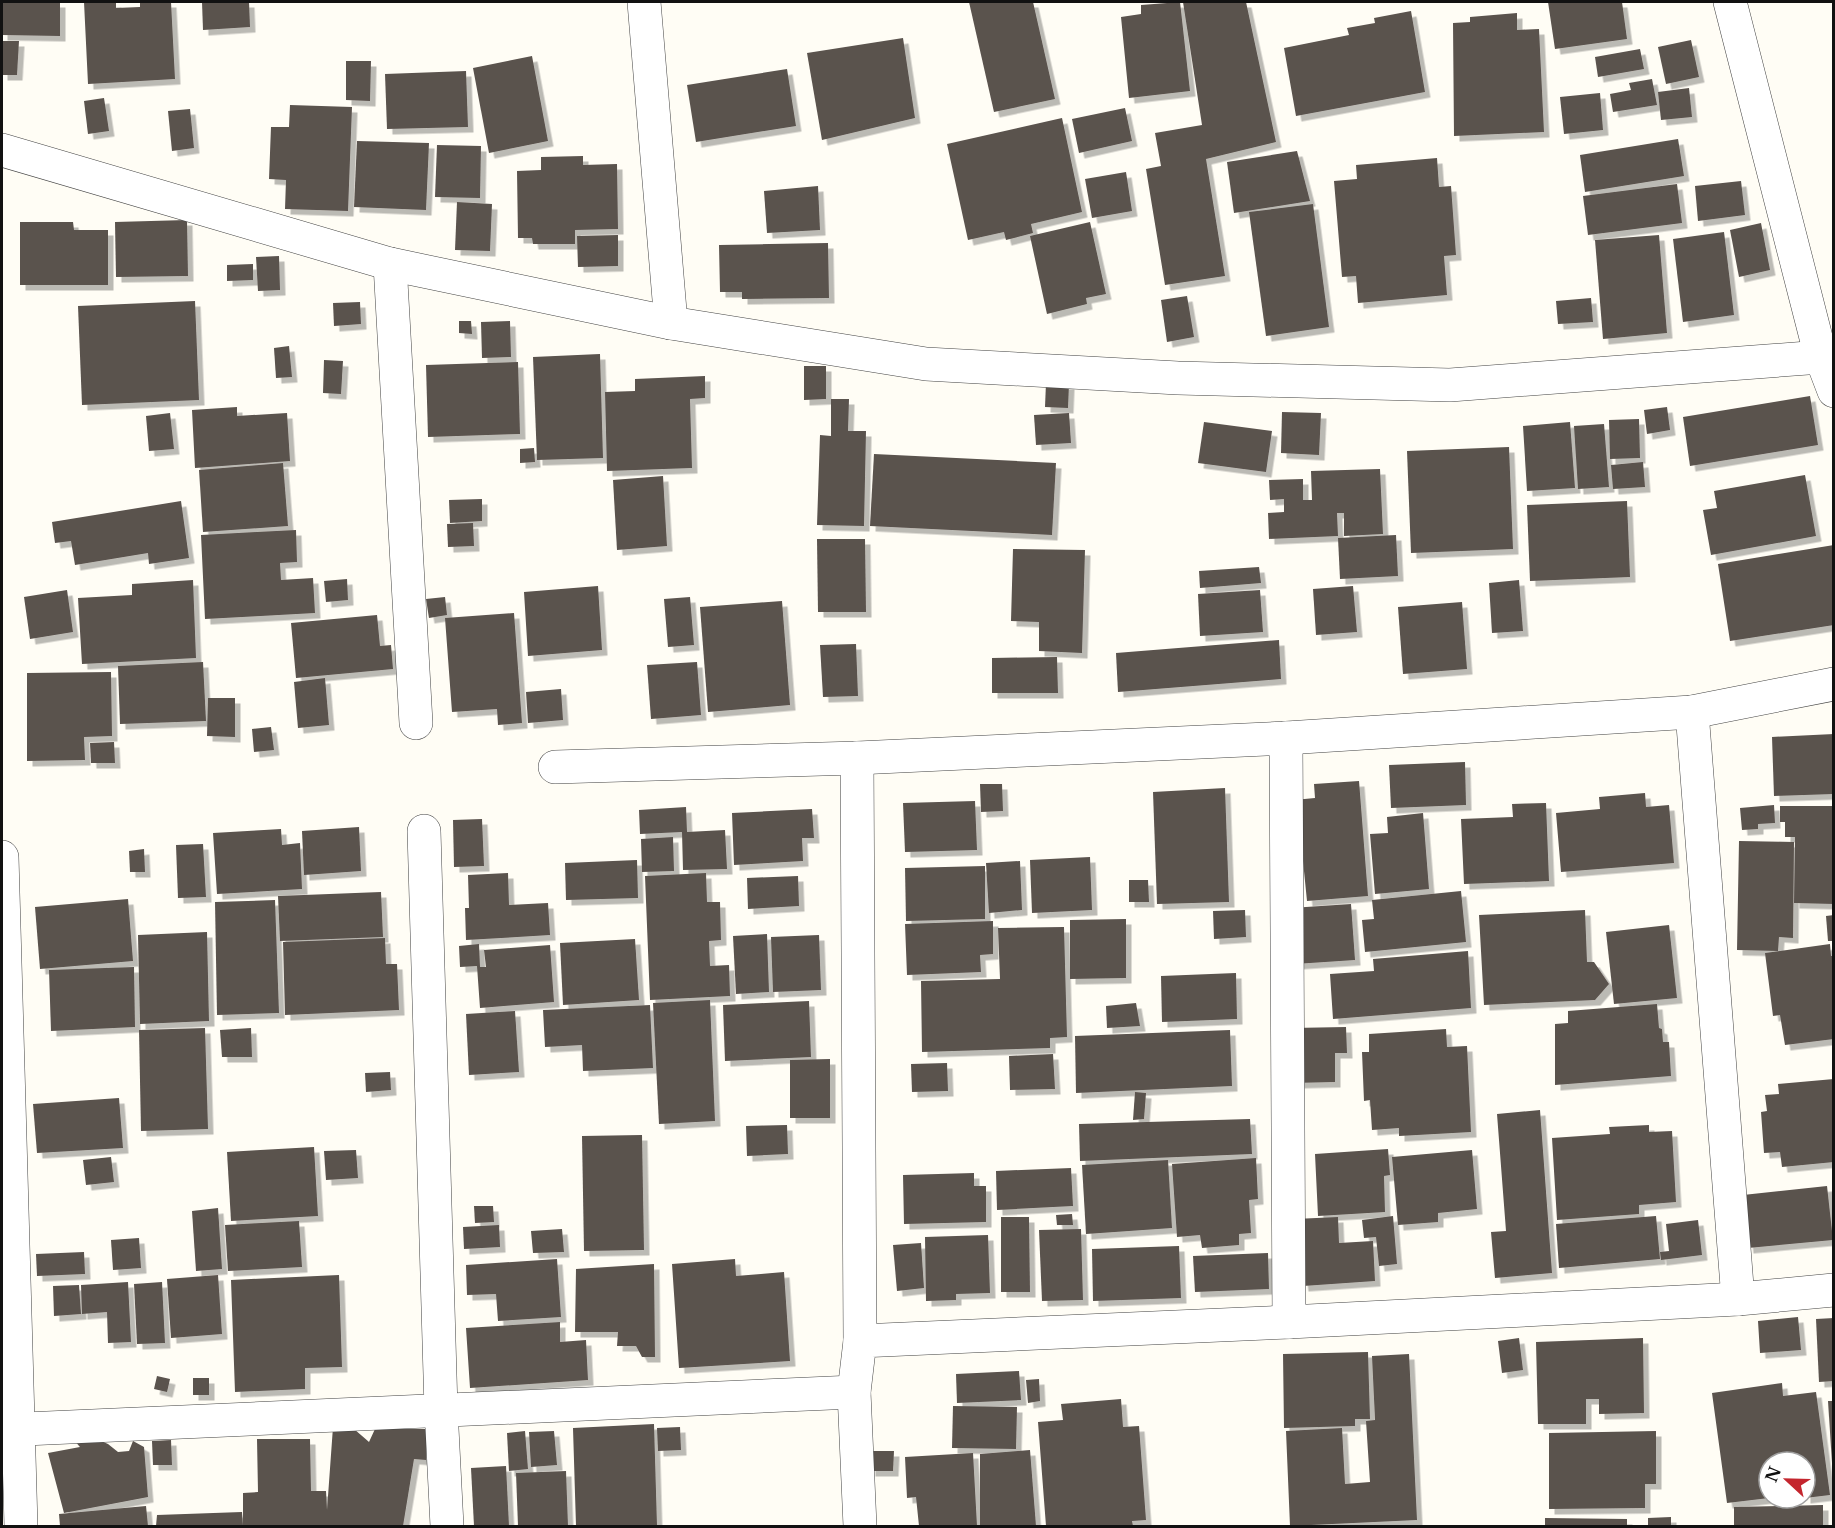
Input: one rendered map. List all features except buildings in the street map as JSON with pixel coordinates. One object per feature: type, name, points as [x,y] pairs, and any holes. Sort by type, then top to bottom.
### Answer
[{"type":"street","points":[[644,2],[671,323]]},
{"type":"street","points":[[1730,2],[1821,357],[1833,391]]},
{"type":"street","points":[[2,150],[390,264],[671,323],[926,364],[1178,378],[1450,385],[1821,357]]},
{"type":"street","points":[[390,264],[416,723]]},
{"type":"street","points":[[555,767],[857,758],[1286,738],[1692,712],[1833,684]]},
{"type":"street","points":[[1692,712],[1738,1299]]},
{"type":"street","points":[[1286,738],[1289,1322]]},
{"type":"street","points":[[857,758],[860,1341],[854,1392],[860,1527]]},
{"type":"street","points":[[424,831],[441,1409],[447,1527]]},
{"type":"street","points":[[2,856],[10,1429],[21,1527]]},
{"type":"street","points":[[860,1341],[1738,1299],[1833,1290]]},
{"type":"street","points":[[10,1429],[854,1392]]}]
